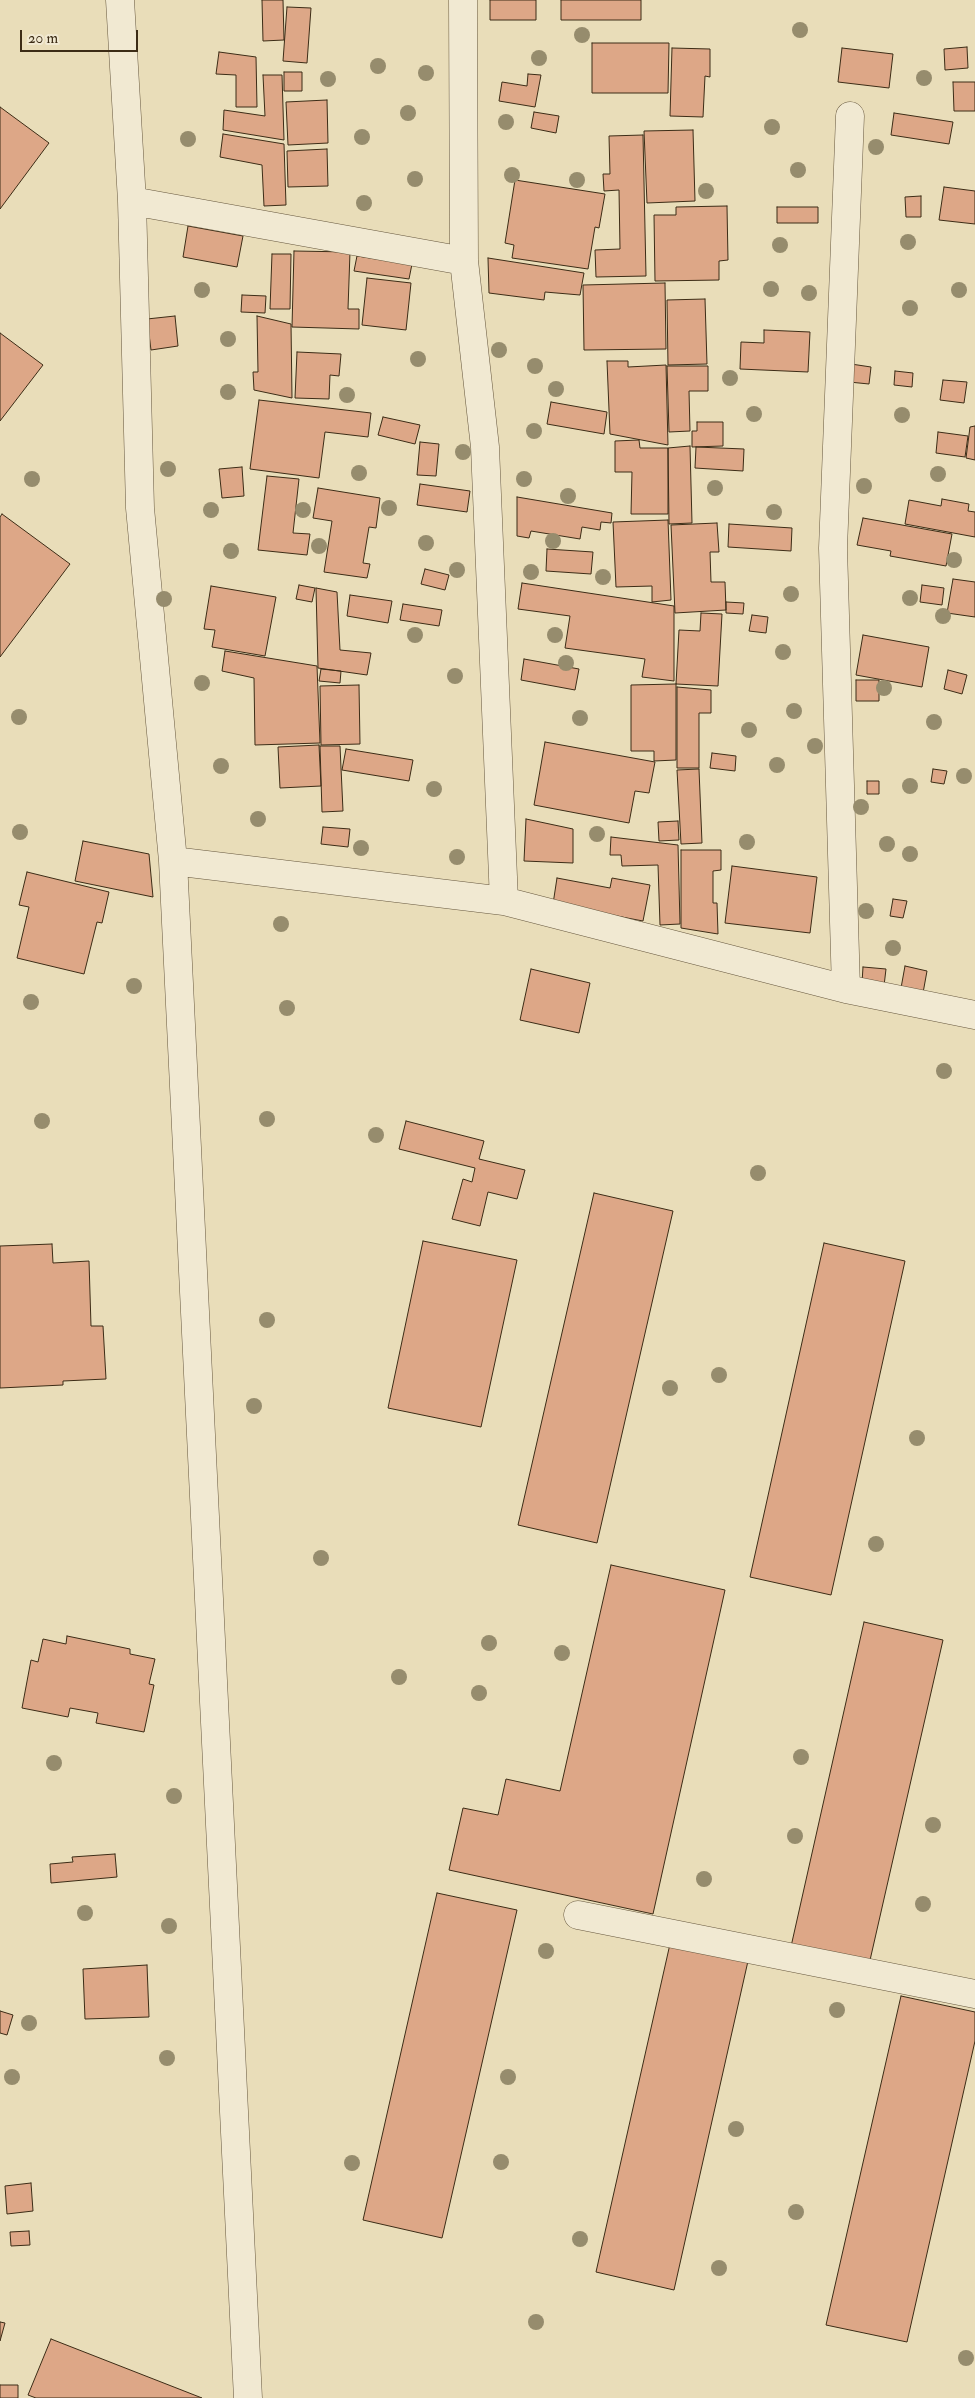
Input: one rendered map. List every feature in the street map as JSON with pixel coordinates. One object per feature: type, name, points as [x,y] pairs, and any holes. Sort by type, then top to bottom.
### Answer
[{"type":"street","points":[[120,0],[132,201],[140,508],[173,861],[248,2398]]},
{"type":"street","points":[[464,0],[464,261],[485,447],[504,901]]},
{"type":"street","points":[[846,989],[833,548],[850,116]]},
{"type":"street","points":[[132,201],[464,261]]},
{"type":"street","points":[[173,861],[504,901],[846,989],[975,1015]]},
{"type":"street","points":[[578,1915],[975,1994]]},
{"type":"building","points":[[262,0],[283,0],[284,40],[263,41]]},
{"type":"building","points":[[490,0],[536,0],[536,20],[490,20]]},
{"type":"building","points":[[561,0],[641,0],[641,20],[561,20]]},
{"type":"building","points":[[287,7],[311,8],[307,63],[283,61]]},
{"type":"building","points":[[592,43],[669,43],[668,93],[592,93]]},
{"type":"building","points":[[967,47],[968,68],[945,70],[944,49]]},
{"type":"building","points":[[672,48],[710,49],[710,77],[705,76],[703,117],[670,116]]},
{"type":"building","points":[[842,48],[893,54],[889,88],[838,82]]},
{"type":"building","points":[[219,52],[256,57],[257,107],[236,107],[236,75],[216,74]]},
{"type":"building","points":[[284,72],[302,72],[302,91],[284,91]]},
{"type":"building","points":[[528,74],[541,75],[535,107],[499,101],[502,82],[527,86]]},
{"type":"building","points":[[263,75],[282,75],[284,140],[223,130],[224,110],[265,116]]},
{"type":"building","points":[[953,82],[975,82],[975,111],[954,111]]},
{"type":"building","points":[[327,100],[328,143],[288,145],[286,102]]},
{"type":"building","points":[[0,107],[49,143],[0,209]]},
{"type":"building","points":[[534,112],[559,116],[556,133],[531,128]]},
{"type":"building","points":[[894,113],[953,122],[949,144],[891,135]]},
{"type":"building","points":[[693,130],[695,201],[647,203],[644,131]]},
{"type":"building","points":[[223,134],[284,144],[286,205],[264,206],[262,165],[220,157]]},
{"type":"building","points":[[643,135],[646,276],[596,277],[595,250],[620,249],[619,190],[604,191],[603,174],[610,174],[609,136]]},
{"type":"building","points":[[327,149],[328,186],[288,187],[287,151]]},
{"type":"building","points":[[515,180],[605,194],[599,228],[595,227],[588,269],[512,258],[514,245],[505,243]]},
{"type":"building","points":[[944,187],[975,191],[975,224],[939,220]]},
{"type":"building","points":[[921,196],[921,217],[906,217],[905,197]]},
{"type":"building","points":[[727,206],[728,260],[719,261],[719,280],[655,281],[654,215],[676,215],[676,207]]},
{"type":"building","points":[[777,207],[818,207],[818,223],[777,223]]},
{"type":"building","points":[[188,226],[243,236],[237,267],[183,257]]},
{"type":"building","points":[[294,251],[350,252],[348,309],[359,309],[359,329],[292,327]]},
{"type":"building","points":[[272,254],[291,254],[290,309],[270,309]]},
{"type":"building","points":[[357,256],[412,264],[409,279],[354,271]]},
{"type":"building","points":[[488,258],[584,273],[580,295],[545,292],[544,300],[489,293]]},
{"type":"building","points":[[367,278],[411,283],[406,330],[362,325]]},
{"type":"building","points":[[665,283],[666,349],[584,350],[583,285]]},
{"type":"building","points":[[242,295],[266,296],[265,313],[241,312]]},
{"type":"building","points":[[705,299],[707,364],[668,365],[667,300]]},
{"type":"building","points":[[175,316],[178,346],[151,350],[147,319]]},
{"type":"building","points":[[257,316],[291,324],[292,398],[254,390],[253,372],[258,372]]},
{"type":"building","points":[[764,330],[810,332],[808,372],[740,369],[741,342],[764,343]]},
{"type":"building","points":[[0,333],[43,365],[0,421]]},
{"type":"building","points":[[297,352],[341,354],[339,376],[330,375],[329,399],[295,398]]},
{"type":"building","points":[[607,361],[628,361],[628,367],[666,365],[668,445],[610,434]]},
{"type":"building","points":[[851,364],[871,367],[869,384],[849,382]]},
{"type":"building","points":[[667,366],[708,366],[708,391],[689,391],[690,431],[669,432]]},
{"type":"building","points":[[895,371],[913,373],[912,387],[894,385]]},
{"type":"building","points":[[943,380],[967,382],[964,403],[940,400]]},
{"type":"building","points":[[259,400],[371,413],[368,437],[325,432],[319,478],[250,469]]},
{"type":"building","points":[[551,402],[607,412],[604,434],[547,424]]},
{"type":"building","points":[[383,417],[420,425],[415,444],[378,435]]},
{"type":"building","points":[[697,422],[723,422],[723,446],[692,447],[692,431],[697,431]]},
{"type":"building","points":[[975,426],[975,460],[966,458],[970,427]]},
{"type":"building","points":[[938,432],[968,436],[965,457],[936,453]]},
{"type":"building","points":[[639,440],[640,448],[668,448],[668,514],[631,514],[632,472],[615,472],[615,441]]},
{"type":"building","points":[[420,442],[439,444],[436,476],[417,475]]},
{"type":"building","points":[[690,446],[692,523],[669,524],[668,448]]},
{"type":"building","points":[[696,447],[744,449],[743,471],[695,468]]},
{"type":"building","points":[[242,467],[244,496],[222,498],[219,469]]},
{"type":"building","points":[[267,476],[299,479],[293,533],[310,534],[307,555],[258,550]]},
{"type":"building","points":[[420,484],[470,491],[467,512],[417,505]]},
{"type":"building","points":[[318,488],[380,498],[376,528],[369,527],[363,563],[370,564],[367,578],[324,572],[332,521],[313,518]]},
{"type":"building","points":[[517,497],[612,513],[611,523],[601,522],[600,530],[582,527],[580,539],[531,531],[529,538],[517,536]]},
{"type":"building","points":[[942,499],[969,504],[968,511],[975,512],[975,537],[905,524],[909,500],[941,506]]},
{"type":"building","points":[[2,514],[70,564],[0,657],[0,517]]},
{"type":"building","points":[[863,518],[952,534],[946,566],[890,556],[891,551],[857,545]]},
{"type":"building","points":[[668,520],[671,600],[652,602],[652,586],[616,587],[613,522]]},
{"type":"building","points":[[717,523],[719,552],[710,552],[711,582],[725,582],[726,610],[675,613],[671,525]]},
{"type":"building","points":[[729,524],[792,528],[791,551],[728,547]]},
{"type":"building","points":[[547,549],[593,552],[591,574],[546,571]]},
{"type":"building","points":[[425,569],[449,575],[445,590],[421,584]]},
{"type":"building","points":[[953,579],[975,582],[975,617],[947,613]]},
{"type":"building","points":[[522,583],[674,606],[674,681],[642,677],[645,659],[565,648],[570,616],[518,609]]},
{"type":"building","points":[[299,585],[315,588],[312,602],[296,599]]},
{"type":"building","points":[[922,585],[944,588],[942,605],[920,602]]},
{"type":"building","points":[[211,586],[276,597],[265,656],[212,647],[215,630],[204,629]]},
{"type":"building","points":[[316,588],[337,592],[340,650],[371,653],[367,675],[318,668]]},
{"type":"building","points":[[350,595],[392,601],[388,623],[347,616]]},
{"type":"building","points":[[726,602],[744,603],[743,614],[726,613]]},
{"type":"building","points":[[403,604],[442,610],[439,626],[400,620]]},
{"type":"building","points":[[701,613],[722,614],[718,686],[676,684],[679,630],[700,631]]},
{"type":"building","points":[[752,615],[768,617],[766,633],[749,631]]},
{"type":"building","points":[[863,635],[929,647],[922,687],[856,675]]},
{"type":"building","points":[[225,651],[317,666],[320,743],[255,745],[254,678],[222,671]]},
{"type":"building","points":[[524,659],[579,669],[575,690],[521,680]]},
{"type":"building","points":[[321,669],[341,671],[340,683],[319,681]]},
{"type":"building","points":[[948,670],[967,675],[962,694],[944,689]]},
{"type":"building","points":[[856,680],[879,680],[879,701],[856,701]]},
{"type":"building","points":[[676,684],[676,760],[654,761],[654,751],[631,751],[631,685]]},
{"type":"building","points":[[359,685],[360,744],[321,745],[320,686]]},
{"type":"building","points":[[677,687],[711,690],[711,713],[699,713],[699,768],[677,768]]},
{"type":"building","points":[[545,742],[655,762],[649,793],[635,791],[629,823],[534,805]]},
{"type":"building","points":[[319,745],[321,786],[280,788],[278,747]]},
{"type":"building","points":[[320,746],[340,746],[343,811],[322,812]]},
{"type":"building","points":[[346,749],[413,760],[409,781],[342,770]]},
{"type":"building","points":[[712,753],[736,756],[735,771],[710,768]]},
{"type":"building","points":[[699,769],[702,843],[681,844],[677,770]]},
{"type":"building","points":[[933,769],[947,771],[944,784],[931,782]]},
{"type":"building","points":[[867,781],[879,781],[879,794],[867,794]]},
{"type":"building","points":[[526,819],[573,829],[573,863],[524,861]]},
{"type":"building","points":[[678,821],[679,840],[659,841],[658,822]]},
{"type":"building","points":[[323,827],[350,829],[348,847],[321,844]]},
{"type":"building","points":[[611,837],[678,845],[680,924],[660,925],[658,865],[622,866],[621,855],[610,855]]},
{"type":"building","points":[[83,841],[149,854],[153,897],[75,881]]},
{"type":"building","points":[[681,850],[721,850],[721,870],[713,871],[713,903],[717,903],[718,934],[681,928]]},
{"type":"building","points":[[732,866],[817,877],[810,933],[725,923]]},
{"type":"building","points":[[27,872],[109,892],[102,923],[97,922],[84,974],[17,958],[29,907],[19,905]]},
{"type":"building","points":[[557,878],[610,888],[612,878],[650,885],[643,921],[553,904]]},
{"type":"building","points":[[893,899],[907,901],[903,918],[890,916]]},
{"type":"building","points":[[905,966],[927,971],[923,993],[901,988]]},
{"type":"building","points":[[863,967],[886,969],[884,986],[862,983]]},
{"type":"building","points":[[531,969],[590,983],[579,1033],[520,1020]]},
{"type":"building","points":[[406,1121],[484,1141],[479,1159],[525,1170],[517,1199],[488,1192],[480,1226],[452,1219],[463,1179],[472,1182],[475,1168],[399,1149]]},
{"type":"building","points":[[594,1193],[673,1211],[597,1543],[518,1525]]},
{"type":"building","points":[[423,1241],[517,1260],[481,1427],[388,1408]]},
{"type":"building","points":[[824,1243],[905,1261],[831,1595],[750,1577]]},
{"type":"building","points":[[52,1244],[53,1263],[89,1261],[91,1326],[103,1326],[106,1379],[63,1381],[63,1385],[0,1388],[0,1246]]},
{"type":"building","points":[[611,1565],[725,1590],[653,1914],[449,1870],[463,1808],[498,1815],[506,1779],[560,1791]]},
{"type":"building","points":[[864,1622],[943,1640],[868,1969],[790,1951]]},
{"type":"building","points":[[67,1636],[130,1649],[130,1654],[155,1659],[149,1684],[154,1685],[144,1732],[96,1723],[98,1713],[70,1708],[68,1717],[22,1708],[31,1660],[38,1662],[43,1639],[66,1644]]},
{"type":"building","points":[[115,1854],[117,1877],[51,1883],[50,1864],[73,1862],[72,1857]]},
{"type":"building","points":[[437,1893],[517,1910],[442,2238],[363,2220]]},
{"type":"building","points":[[670,1944],[748,1961],[674,2290],[596,2272]]},
{"type":"building","points":[[147,1965],[149,2017],[85,2019],[83,1969]]},
{"type":"building","points":[[901,1996],[975,2012],[975,2041],[907,2342],[826,2325]]},
{"type":"building","points":[[0,2011],[13,2015],[7,2035],[0,2033]]},
{"type":"building","points":[[31,2183],[33,2211],[7,2214],[5,2186]]},
{"type":"building","points":[[29,2231],[30,2245],[11,2246],[10,2232]]},
{"type":"building","points":[[0,2322],[5,2323],[0,2341]]},
{"type":"building","points":[[51,2339],[202,2398],[36,2398],[28,2395]]},
{"type":"building","points":[[0,2385],[18,2385],[18,2398],[0,2398]]}]
